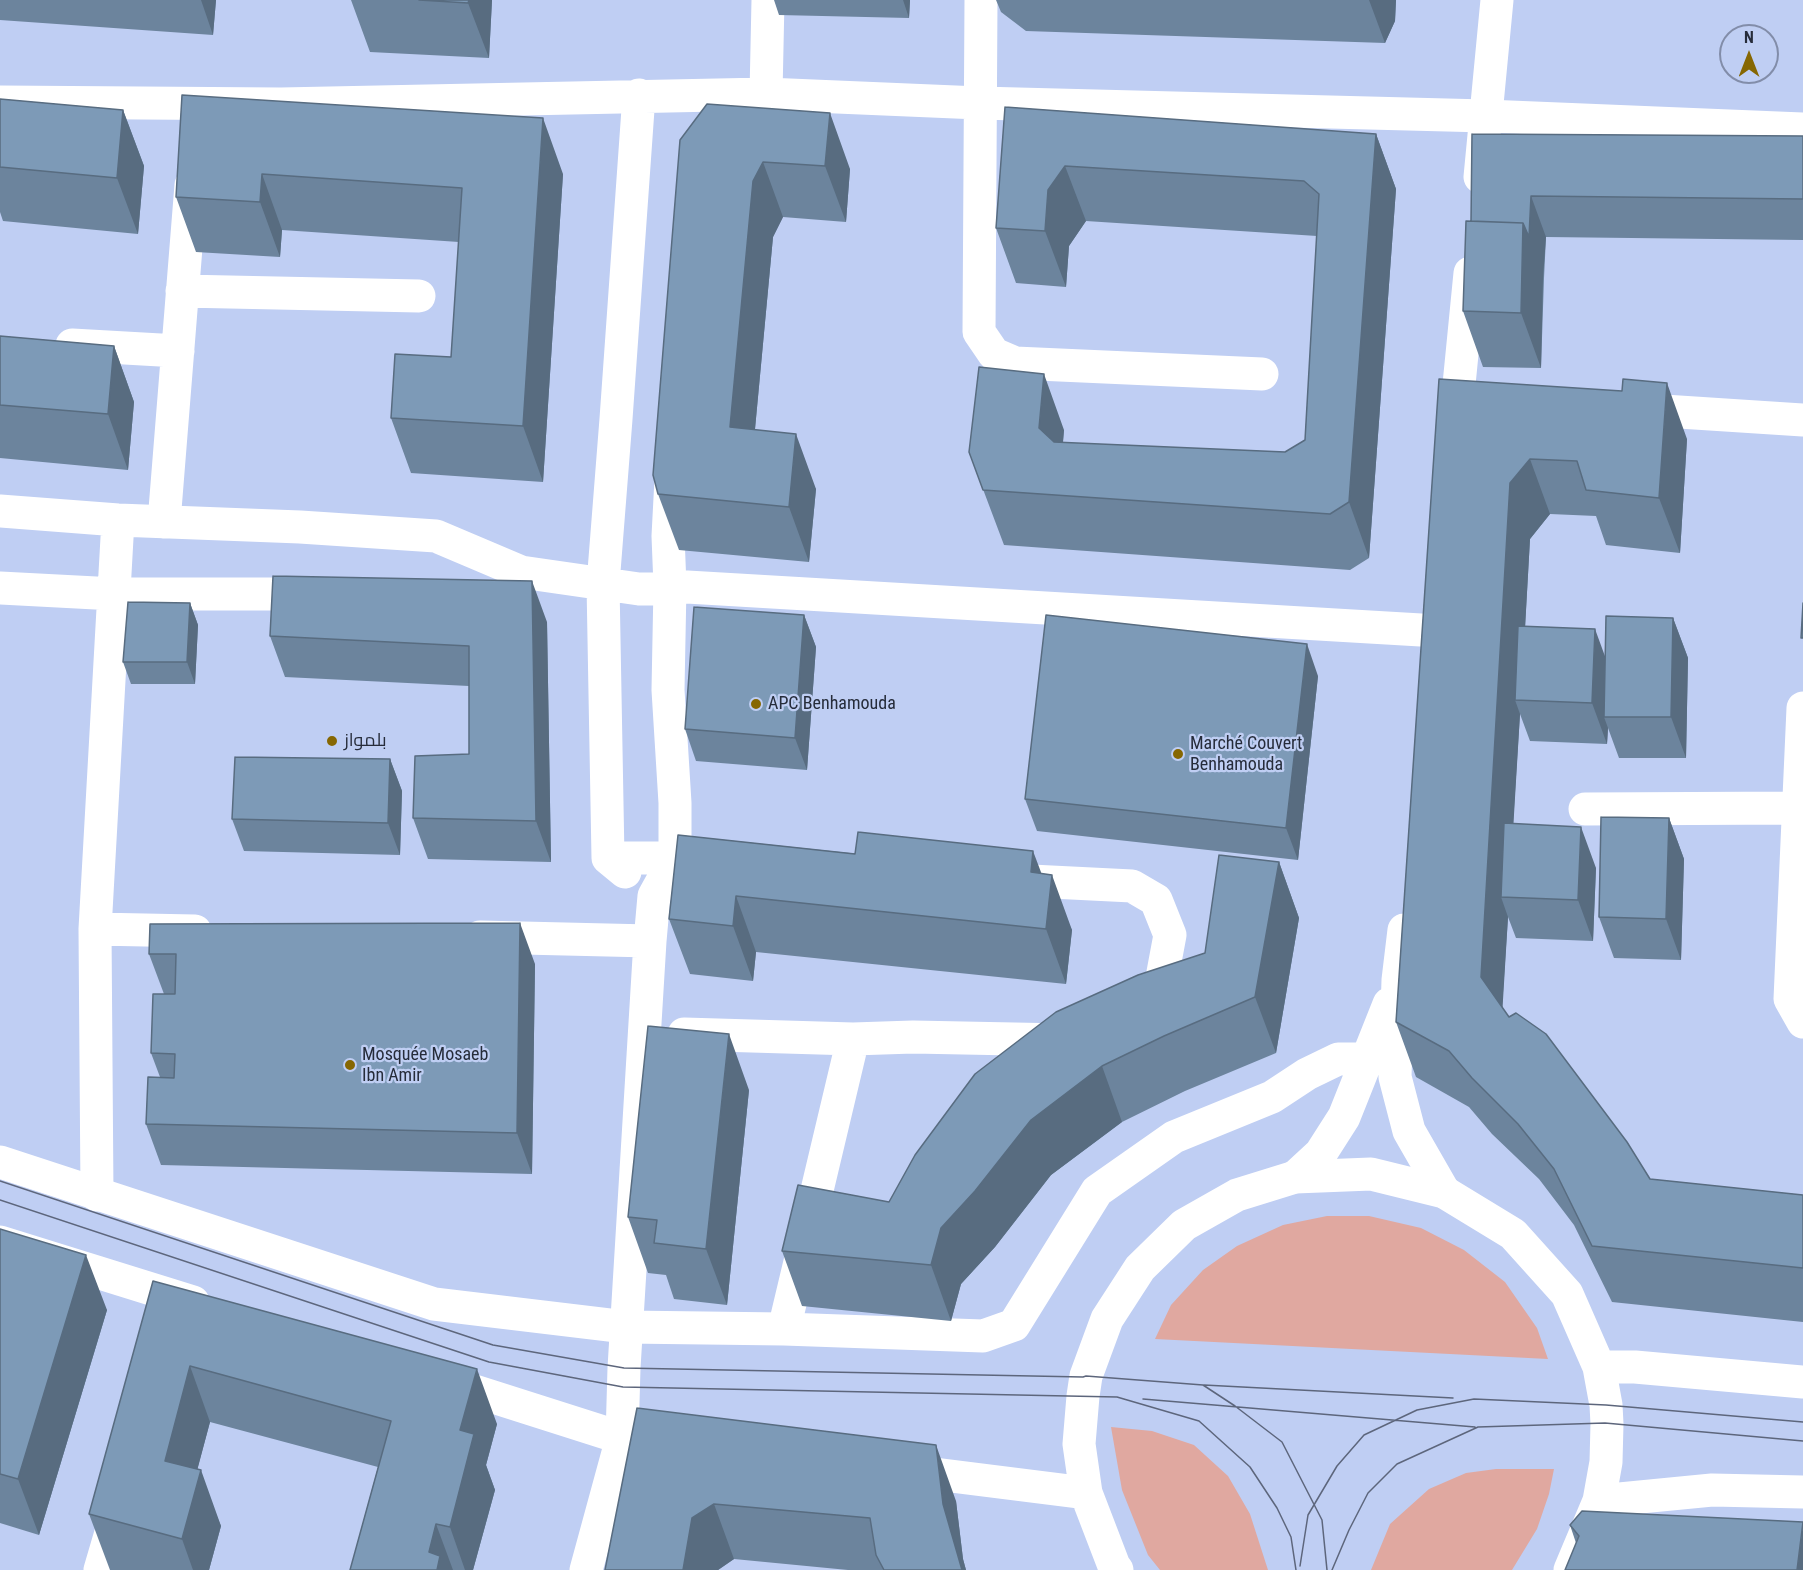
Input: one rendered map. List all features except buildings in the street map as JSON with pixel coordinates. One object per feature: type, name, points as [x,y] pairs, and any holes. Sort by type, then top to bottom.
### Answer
[{"type":"street","points":[[765,94],[768,0]]},
{"type":"street","points":[[981,0],[979,332],[994,354],[1015,363],[1262,374]]},
{"type":"street","points":[[1477,210],[1497,0]]},
{"type":"street","points":[[0,102],[281,104],[639,95],[704,108],[765,94],[979,104],[1486,116],[1803,129]]},
{"type":"street","points":[[639,95],[603,585],[608,858],[654,896]]},
{"type":"street","points":[[164,522],[198,103]]},
{"type":"street","points":[[1453,453],[1469,398],[1473,245]]},
{"type":"street","points":[[183,291],[419,296]]},
{"type":"street","points":[[41,344],[178,351]]},
{"type":"street","points":[[1600,407],[1803,420]]},
{"type":"street","points":[[586,1570],[622,1438],[626,1327],[654,896],[675,858],[675,803],[668,690],[670,586],[668,536],[674,446]]},
{"type":"street","points":[[0,511],[118,520],[436,536],[521,572],[639,589],[670,586],[1436,643],[1441,598]]},
{"type":"street","points":[[98,1195],[95,929],[118,520]]},
{"type":"street","points":[[478,585],[521,572]]},
{"type":"street","points":[[0,588],[115,594],[346,595]]},
{"type":"street","points":[[1803,708],[1790,999],[1803,1022]]},
{"type":"street","points":[[1585,809],[1798,808]]},
{"type":"street","points":[[608,858],[675,858],[719,862]]},
{"type":"street","points":[[644,1033],[853,1039],[1107,1033],[1136,1016],[1161,983],[1170,934],[1156,900],[1132,886],[978,878]]},
{"type":"street","points":[[1408,898],[1398,980],[1395,1077],[1409,1131],[1444,1192]]},
{"type":"street","points":[[95,929],[225,932]]},
{"type":"street","points":[[449,937],[650,941]]},
{"type":"street","points":[[1295,1177],[1321,1153],[1344,1117],[1398,980]]},
{"type":"street","points":[[784,1329],[853,1039]]},
{"type":"street","points":[[0,1162],[434,1304],[626,1327],[784,1329],[983,1336],[1014,1325],[1096,1191],[1174,1137],[1272,1097],[1307,1074],[1338,1059],[1367,1059]]},
{"type":"street","points":[[1118,1570],[1114,1566],[1086,1493],[1080,1444],[1086,1376],[1107,1319],[1140,1268],[1184,1225],[1237,1195],[1295,1177],[1371,1174],[1444,1192],[1513,1234],[1567,1294],[1599,1367],[1607,1424],[1606,1462],[1599,1501],[1570,1570]]},
{"type":"street","points":[[0,1242],[224,1312]]},
{"type":"street","points":[[169,1331],[179,1297]]},
{"type":"street","points":[[1599,1367],[1635,1367],[1803,1382]]},
{"type":"street","points":[[417,1373],[622,1438],[710,1449]]},
{"type":"street","points":[[875,1467],[1086,1493]]},
{"type":"street","points":[[100,1570],[126,1479]]},
{"type":"street","points":[[1599,1501],[1712,1490],[1803,1492]]},
{"type":"shaded area","points":[[1327,1216],[1369,1216],[1421,1228],[1464,1250],[1505,1282],[1537,1328],[1548,1359],[1155,1339],[1171,1305],[1203,1270],[1237,1246],[1283,1225]]},
{"type":"shaded area","points":[[1111,1427],[1152,1431],[1194,1445],[1228,1476],[1250,1514],[1268,1570],[1160,1570],[1148,1555],[1122,1490]]},
{"type":"shaded area","points":[[1496,1469],[1554,1469],[1549,1494],[1537,1529],[1512,1570],[1371,1570],[1390,1524],[1429,1489],[1466,1473]]},
{"type":"tram line","points":[[0,1181],[493,1345],[624,1368],[1086,1376],[1203,1385],[1282,1442],[1322,1520],[1327,1570]]},
{"type":"tram line","points":[[0,1200],[489,1362],[623,1387],[1117,1397],[1199,1421],[1250,1467],[1277,1508],[1291,1537],[1296,1570]]},
{"type":"tram line","points":[[1204,1385],[1453,1398]]},
{"type":"tram line","points":[[1143,1399],[1475,1427]]},
{"type":"tram line","points":[[1300,1566],[1308,1515],[1337,1466],[1364,1435],[1417,1410],[1474,1399],[1606,1405],[1803,1422]]},
{"type":"tram line","points":[[1332,1570],[1368,1493],[1397,1464],[1478,1427],[1605,1423],[1803,1441]]},
{"type":"place","name":"APC Benhamouda","points":[[756,704]]},
{"type":"place","name":"بلمواز","points":[[332,741]]},
{"type":"place","name":"Marché Couvert Benhamouda","points":[[1178,754]]},
{"type":"place","name":"Mosquée Mosaeb Ibn Amir","points":[[350,1065]]}]
